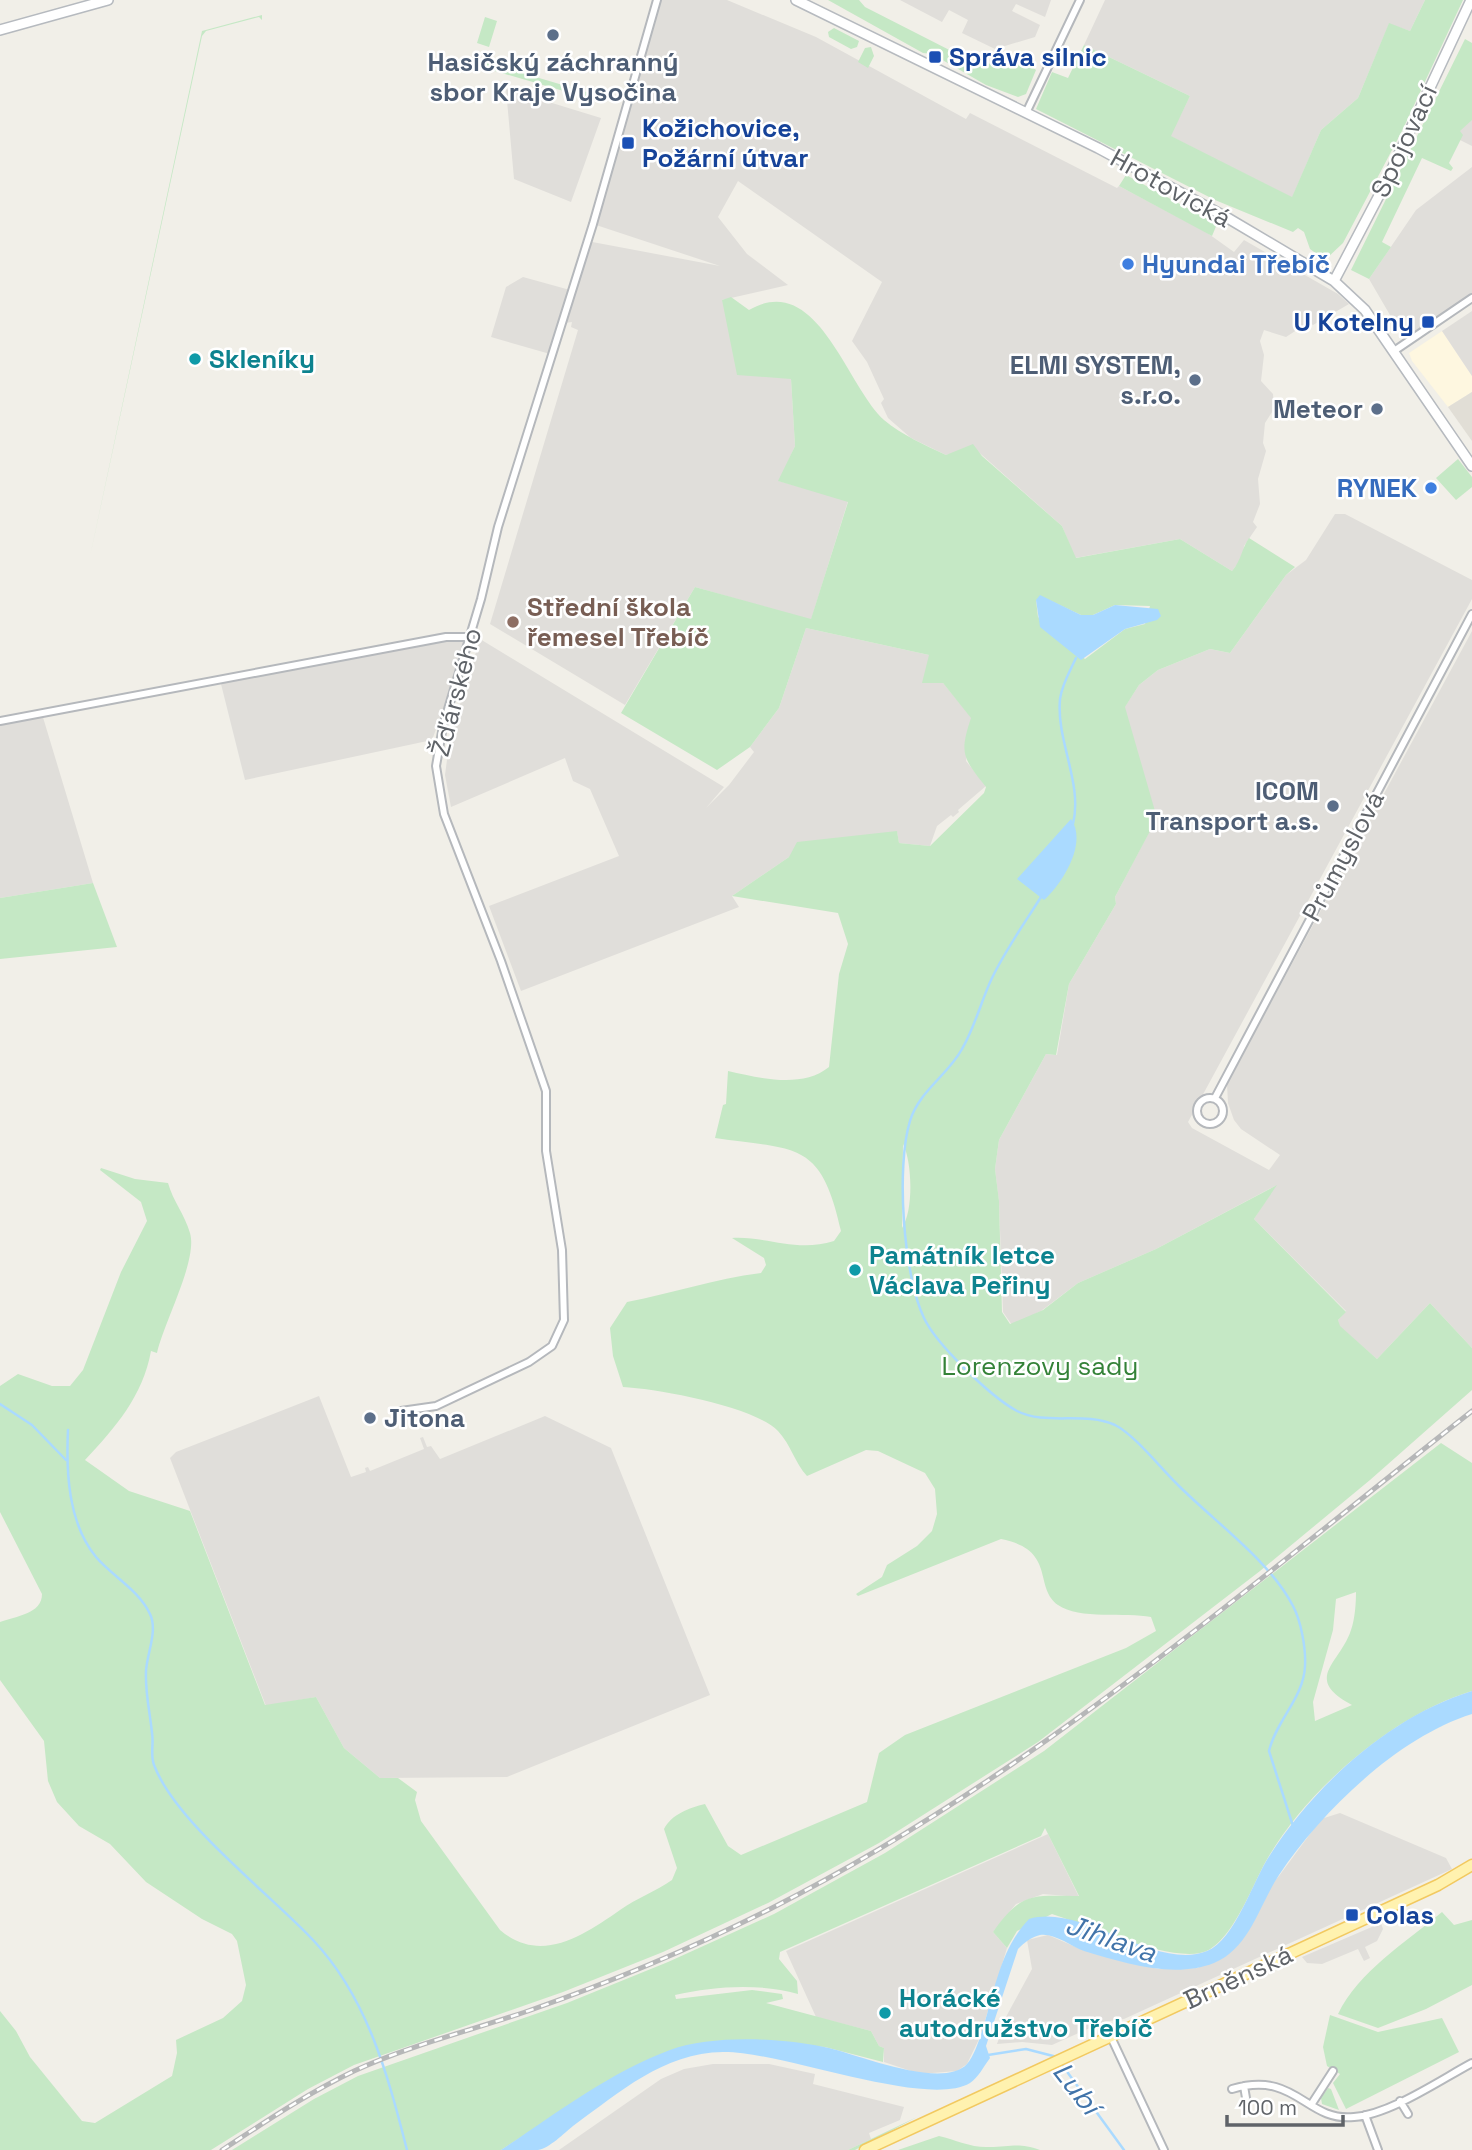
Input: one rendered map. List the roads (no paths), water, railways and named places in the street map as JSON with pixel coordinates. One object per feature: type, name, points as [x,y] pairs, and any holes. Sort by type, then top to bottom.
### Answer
[{"type":"main road","points":[[0,30],[108,0]]},
{"type":"main road","name":"Hrotovická","points":[[796,0],[1026,113],[1226,217],[1334,281],[1365,310],[1472,466]]},
{"type":"main road","name":"Spojovací","points":[[1334,281],[1384,186],[1471,0]]},
{"type":"main road","name":"Brněnská","points":[[865,2150],[1438,1885],[1472,1865]]},
{"type":"street","name":"Žďárského","points":[[401,1411],[436,1406],[545,1352],[560,1334],[566,1304],[561,1237],[546,1150],[545,1091],[506,973],[444,814],[437,782],[438,750],[498,527],[593,224],[656,0]]},
{"type":"street","points":[[1026,113],[1080,0]]},
{"type":"street","points":[[1394,351],[1472,298]]},
{"type":"street","name":"Průmyslová","points":[[1215,1098],[1472,614]]},
{"type":"street","points":[[0,721],[446,637],[470,637]]},
{"type":"street","name":"Průmyslová","points":[[1215,1098],[1222,1104],[1224,1112],[1219,1120],[1207,1123],[1198,1115],[1198,1107],[1203,1100],[1215,1098]]},
{"type":"street","points":[[1111,2037],[1164,2150]]},
{"type":"street","points":[[1233,2089],[1270,2084],[1285,2088],[1311,2105],[1336,2116],[1365,2115],[1400,2101],[1472,2063]]},
{"type":"street","points":[[1311,2105],[1333,2071]]},
{"type":"street","points":[[1244,2086],[1246,2098]]},
{"type":"street","points":[[1400,2101],[1408,2115]]},
{"type":"street","points":[[1365,2115],[1378,2150]]},
{"type":"water","points":[[1040,595],[1081,615],[1093,615],[1115,605],[1158,609],[1161,616],[1157,620],[1125,629],[1081,660],[1040,627],[1036,600]]},
{"type":"water","points":[[1071,819],[1075,829],[1075,851],[1065,874],[1044,900],[1017,879]]},
{"type":"water","name":"Jihlava","points":[[1472,1691],[1472,1714],[1444,1725],[1389,1758],[1316,1826],[1279,1875],[1237,1947],[1214,1963],[1182,1970],[1149,1968],[1099,1956],[1051,1936],[1040,1935],[1025,1942],[1018,1949],[986,2046],[990,2058],[970,2083],[949,2089],[921,2089],[749,2054],[701,2054],[681,2059],[643,2077],[543,2149],[501,2150],[583,2095],[626,2070],[687,2045],[749,2039],[792,2042],[829,2048],[921,2072],[955,2071],[967,2064],[972,2056],[1005,1956],[1019,1930],[1029,1919],[1050,1917],[1072,1920],[1165,1953],[1187,1955],[1207,1951],[1217,1945],[1235,1922],[1270,1855],[1288,1829],[1332,1779],[1384,1735],[1412,1717]]},
{"type":"waterway","points":[[1073,824],[1075,793],[1062,730],[1060,699],[1076,658]]},
{"type":"waterway","points":[[1041,897],[997,967],[962,1049],[920,1101],[910,1121],[903,1165],[904,1220],[917,1299],[924,1318],[940,1342],[993,1394],[1017,1411],[1028,1415],[1040,1418],[1091,1419],[1115,1425],[1123,1430],[1241,1543],[1283,1589],[1298,1619],[1304,1643],[1305,1666],[1300,1688],[1277,1729],[1269,1751],[1293,1826]]},
{"type":"waterway","points":[[0,1404],[32,1425],[66,1460]]},
{"type":"waterway","points":[[68,1430],[69,1480],[74,1513],[80,1529],[96,1557],[132,1590],[145,1605],[152,1621],[153,1635],[146,1679],[154,1765],[165,1787],[202,1833],[313,1940],[348,1987],[374,2039],[407,2150]]},
{"type":"waterway","name":"Lubí","points":[[988,2055],[1026,2049],[1057,2057]]},
{"type":"waterway","name":"Lubí","points":[[1060,2062],[1124,2150]]},
{"type":"railway","points":[[222,2150],[303,2098],[354,2071],[418,2046],[559,2000],[652,1964],[772,1908],[866,1857],[958,1800],[1134,1677],[1472,1411]]},
{"type":"place","name":"Hasičský záchranný sbor Kraje Vysočina","points":[[553,35]]},
{"type":"place","name":"Správa silnic","points":[[935,57]]},
{"type":"place","name":"Kožichovice, Požární útvar","points":[[628,143]]},
{"type":"place","name":"Hyundai Třebíč","points":[[1128,264]]},
{"type":"place","name":"U Kotelny","points":[[1428,322]]},
{"type":"place","name":"Skleníky","points":[[195,359]]},
{"type":"place","name":"ELMI SYSTEM, s.r.o.","points":[[1195,380]]},
{"type":"place","name":"Meteor","points":[[1377,409]]},
{"type":"place","name":"RYNEK","points":[[1431,488]]},
{"type":"place","name":"Střední škola řemesel Třebíč","points":[[513,622]]},
{"type":"place","name":"ICOM Transport a.s.","points":[[1333,806]]},
{"type":"place","name":"Památník letce Václava Peřiny","points":[[855,1270]]},
{"type":"place","name":"Jitona","points":[[370,1418]]},
{"type":"place","name":"Colas","points":[[1352,1915]]},
{"type":"place","name":"Horácké autodružstvo Třebíč","points":[[885,2013]]},
{"type":"park label","name":"Lorenzovy sady","points":[[1040,1366]]}]
